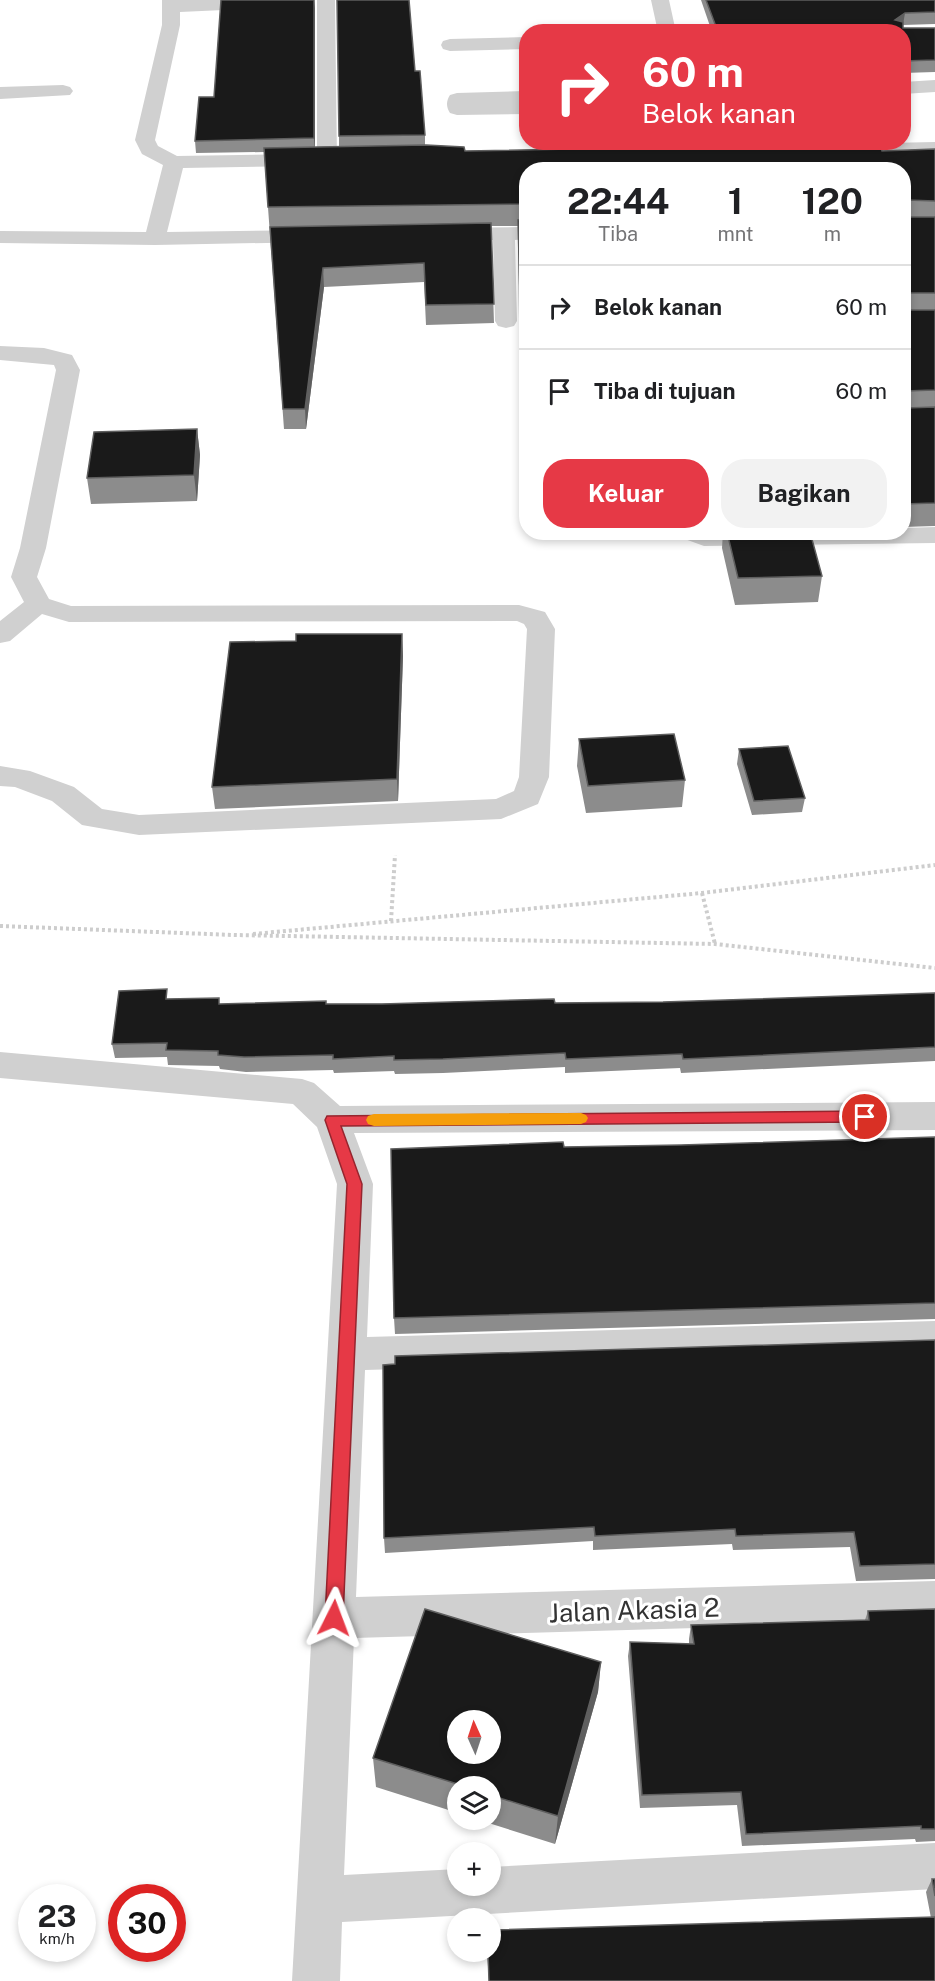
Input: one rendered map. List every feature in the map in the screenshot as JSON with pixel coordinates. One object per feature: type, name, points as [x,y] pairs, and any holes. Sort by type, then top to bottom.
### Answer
[{"type":"street","points":[[303,1],[326,0],[327,160]]},
{"type":"street","points":[[660,0],[665,24]]},
{"type":"street","points":[[280,2],[172,4],[171,25],[145,140],[149,150],[174,162],[351,159]]},
{"type":"street","points":[[450,45],[519,43]]},
{"type":"street","points":[[911,87],[935,86]]},
{"type":"street","points":[[0,93],[63,91]]},
{"type":"street","points":[[519,97],[457,99],[457,109],[519,108]]},
{"type":"street","points":[[911,148],[935,148]]},
{"type":"street","points":[[155,239],[174,162]]},
{"type":"street","points":[[504,233],[506,321]]},
{"type":"street","points":[[422,234],[519,233]]},
{"type":"street","points":[[0,237],[155,239],[341,236]]},
{"type":"street","points":[[0,354],[44,355],[64,360],[68,370],[33,548],[12,577],[38,604],[69,614],[519,613],[535,618],[541,629],[534,777],[527,796],[501,808],[139,825],[93,818],[63,794],[19,778],[0,776]]},
{"type":"street","points":[[911,535],[935,535]]},
{"type":"street","points":[[0,635],[38,604]]},
{"type":"street","points":[[0,1065],[302,1092],[332,1120],[354,1184],[316,1981]]},
{"type":"street","points":[[332,1120],[935,1116]]},
{"type":"street","points":[[346,1354],[935,1337]]},
{"type":"street","name":"Jalan Akasia 2","points":[[334,1618],[935,1601]]},
{"type":"street","points":[[319,1900],[935,1866]]},
{"type":"path","points":[[391,921],[397,813]]},
{"type":"path","points":[[234,935],[702,893],[935,865]]},
{"type":"path","points":[[702,893],[715,944]]},
{"type":"path","points":[[0,926],[234,935],[715,944],[935,968]]},
{"type":"building","points":[[221,0],[314,0],[314,138],[195,141],[199,97],[214,97]]},
{"type":"building","points":[[337,0],[409,0],[415,71],[420,71],[425,135],[339,136]]},
{"type":"building","points":[[706,0],[935,0],[935,12],[905,13],[895,20],[903,24],[715,24]]},
{"type":"building","points":[[911,28],[935,28],[935,60],[911,61]]},
{"type":"building","points":[[426,145],[464,147],[465,151],[935,149],[935,201],[911,200],[911,162],[519,162],[519,204],[268,207],[264,148]]},
{"type":"building","points":[[911,217],[935,217],[935,293],[911,293]]},
{"type":"building","points":[[491,223],[494,304],[426,305],[424,263],[323,268],[305,409],[283,409],[270,227]]},
{"type":"building","points":[[911,310],[935,310],[935,390],[911,391]]},
{"type":"building","points":[[935,407],[935,503],[911,504],[911,408]]},
{"type":"building","points":[[197,429],[194,475],[87,478],[94,432]]},
{"type":"building","points":[[729,540],[812,540],[822,576],[738,578]]},
{"type":"building","points":[[296,634],[402,634],[397,779],[212,787],[230,642],[296,641]]},
{"type":"building","points":[[674,734],[685,780],[588,786],[579,739]]},
{"type":"building","points":[[788,746],[805,798],[754,801],[739,749]]},
{"type":"building","points":[[167,989],[166,999],[219,998],[219,1004],[326,1001],[326,1004],[382,1004],[554,999],[555,1003],[663,1002],[935,993],[935,1047],[683,1059],[682,1054],[566,1059],[565,1053],[394,1060],[394,1056],[333,1059],[333,1055],[244,1057],[218,1055],[218,1051],[166,1050],[167,1043],[112,1044],[119,991]]},
{"type":"building","points":[[935,1137],[935,1303],[394,1318],[391,1149],[563,1142],[564,1147]]},
{"type":"building","points":[[935,1340],[935,1564],[860,1566],[854,1532],[736,1536],[735,1529],[595,1536],[594,1527],[384,1538],[383,1365],[395,1364],[395,1356]]},
{"type":"building","points":[[425,1609],[601,1662],[558,1816],[501,1798],[501,1776],[447,1776],[447,1781],[373,1758]]},
{"type":"building","points":[[935,1609],[935,1829],[921,1829],[921,1826],[746,1834],[741,1792],[642,1795],[630,1642],[694,1644],[691,1625],[869,1620],[868,1611]]},
{"type":"building","points":[[932,1879],[935,1879],[935,1896]]},
{"type":"building","points":[[935,1917],[935,1981],[489,1981],[488,1962],[501,1962],[501,1930]]},
{"type":"slow traffic","points":[[374,1120],[581,1118]]},
{"type":"route","points":[[334,1618],[354,1184],[332,1120],[865,1117]]}]
